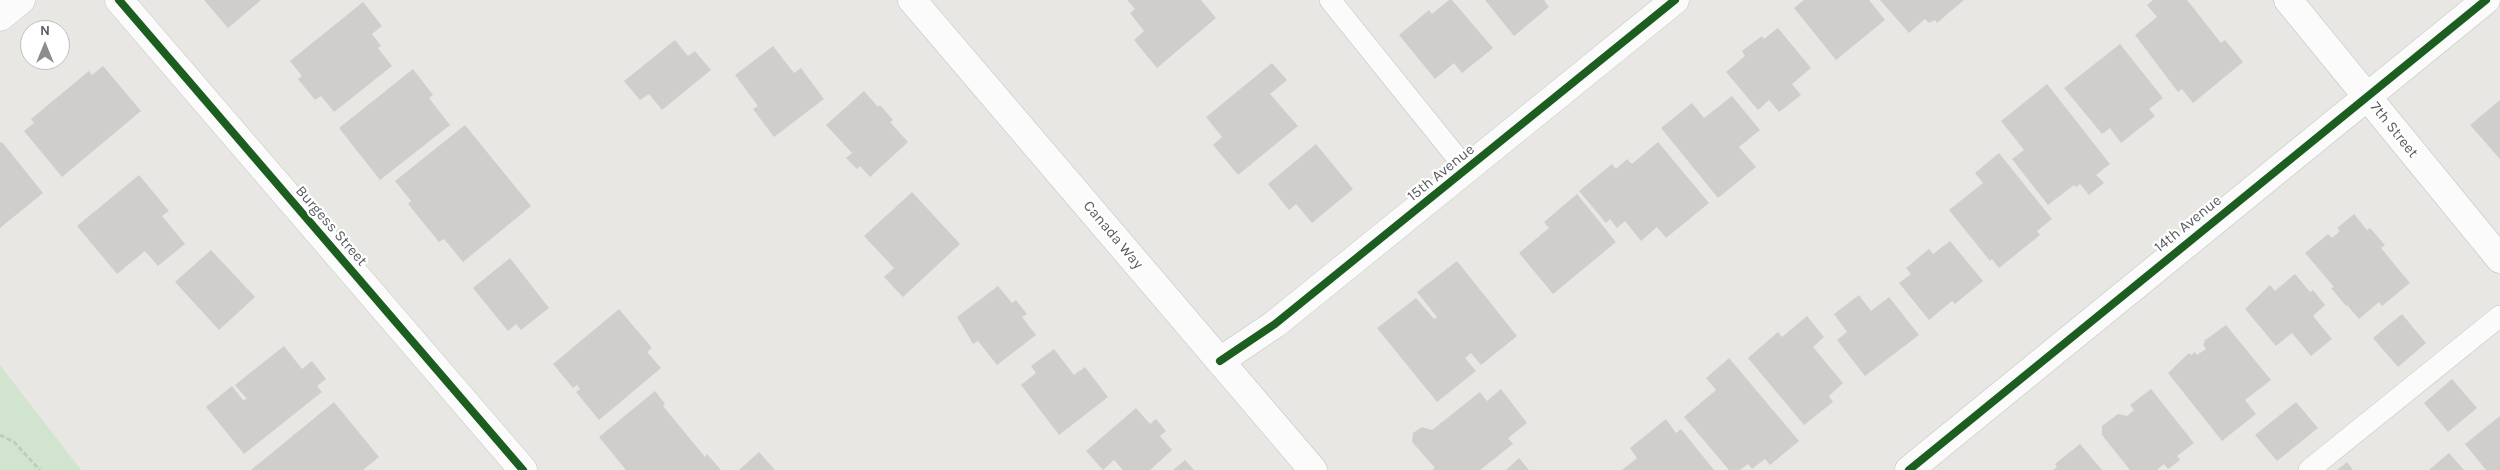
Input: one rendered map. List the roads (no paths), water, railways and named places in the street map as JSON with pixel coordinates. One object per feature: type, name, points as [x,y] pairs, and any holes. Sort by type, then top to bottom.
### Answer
[{"type":"street","points":[[0,17],[21,0]]},
{"type":"street","name":"Burgess Street","points":[[119,0],[523,470]]},
{"type":"street","name":"Canada Way","points":[[912,0],[1313,470]]},
{"type":"street","name":"15th Avenue","points":[[1220,361],[1275,324],[1675,0]]},
{"type":"street","name":"7th Street","points":[[2288,0],[2500,259]]},
{"type":"street","name":"14th Avenue","points":[[1909,470],[2486,0]]},
{"type":"lane","points":[[1330,0],[1467,170]]},
{"type":"lane","points":[[2309,470],[2500,316]]}]
